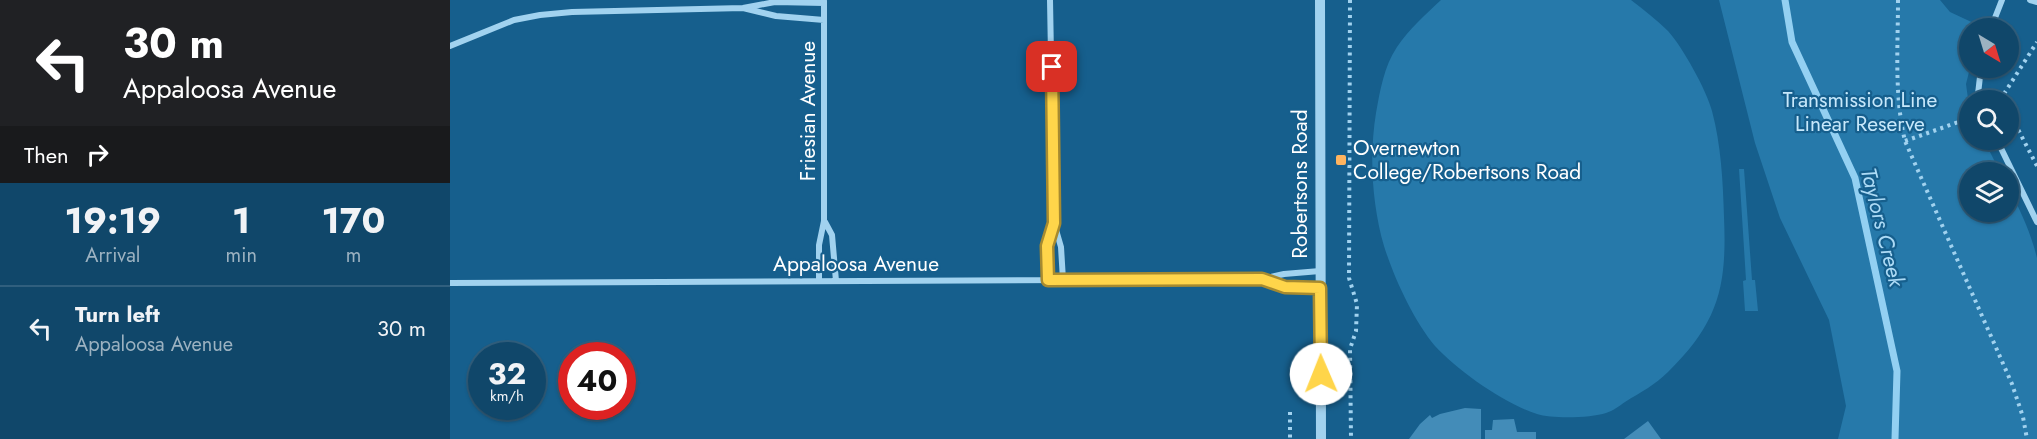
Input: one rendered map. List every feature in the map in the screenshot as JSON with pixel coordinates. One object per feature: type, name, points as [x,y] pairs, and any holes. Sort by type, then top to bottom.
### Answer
[{"type":"street","points":[[1050,0],[1054,223],[1061,247],[1063,280]]},
{"type":"street","name":"Robertsons Road","points":[[1320,0],[1321,439]]},
{"type":"street","points":[[1995,18],[2002,0]]},
{"type":"street","points":[[2030,0],[2037,2]]},
{"type":"street","points":[[450,46],[514,20],[540,15],[572,12],[743,8],[775,2],[824,2]]},
{"type":"street","name":"Friesian Avenue","points":[[819,280],[819,245],[824,221],[824,2]]},
{"type":"street","points":[[743,8],[776,16],[824,20]]},
{"type":"street","points":[[2002,150],[2037,222]]},
{"type":"street","name":"Friesian Avenue","points":[[824,221],[832,235],[836,281]]},
{"type":"street","points":[[1048,280],[1047,246],[1054,223]]},
{"type":"street","name":"Appaloosa Avenue","points":[[450,283],[1262,279],[1284,274],[1320,272]]},
{"type":"street","name":"Appaloosa Avenue","points":[[1262,279],[1285,287],[1320,288]]},
{"type":"path","points":[[1350,0],[1349,278],[1357,304],[1356,331],[1350,349],[1351,439]]},
{"type":"path","points":[[1898,0],[1897,75],[1900,115],[1905,141],[2012,384],[2023,417],[2027,439]]},
{"type":"path","points":[[2006,90],[2037,42]]},
{"type":"path","points":[[1905,141],[1959,122]]},
{"type":"path","points":[[2019,131],[2037,166]]},
{"type":"path","points":[[1290,412],[1290,439]]},
{"type":"green space","points":[[1441,0],[1631,0],[1674,38],[1705,92],[1715,124],[1724,204],[1724,263],[1716,302],[1699,336],[1668,372],[1653,385],[1609,412],[1582,417],[1544,416],[1511,403],[1483,386],[1456,366],[1427,336],[1405,299],[1393,272],[1384,246],[1374,197],[1372,163],[1376,113],[1383,79],[1393,54],[1412,28]]},
{"type":"green space","name":"Transmission Line Linear Reserve","points":[[1719,0],[1940,0],[1950,12],[1963,18],[1959,18],[1959,78],[1968,78],[1967,90],[1959,90],[1959,150],[1989,150],[1995,162],[1959,162],[1959,222],[2019,222],[2019,209],[2035,249],[2037,258],[2037,439],[1838,439],[1846,406],[1829,320],[1780,218],[1755,143]]},
{"type":"green space","points":[[1739,169],[1744,169],[1752,280],[1755,280],[1758,311],[1745,311],[1743,281],[1746,280]]},
{"type":"building","points":[[1465,408],[1481,409],[1481,439],[1409,439],[1430,415],[1432,418]]},
{"type":"building","points":[[1514,419],[1517,432],[1536,432],[1536,439],[1485,439],[1485,430],[1492,430],[1493,420]]},
{"type":"building","points":[[1648,421],[1661,439],[1624,439]]},
{"type":"waterway","name":"Taylors Creek","points":[[1785,0],[1792,42],[1855,178],[1897,371],[1895,439]]},
{"type":"place","name":"Overnewton College/Robertsons Road","points":[[1341,160]]},
{"type":"route","points":[[1052,67],[1054,223],[1047,246],[1048,280],[1262,279],[1285,287],[1320,288],[1321,374]]}]
